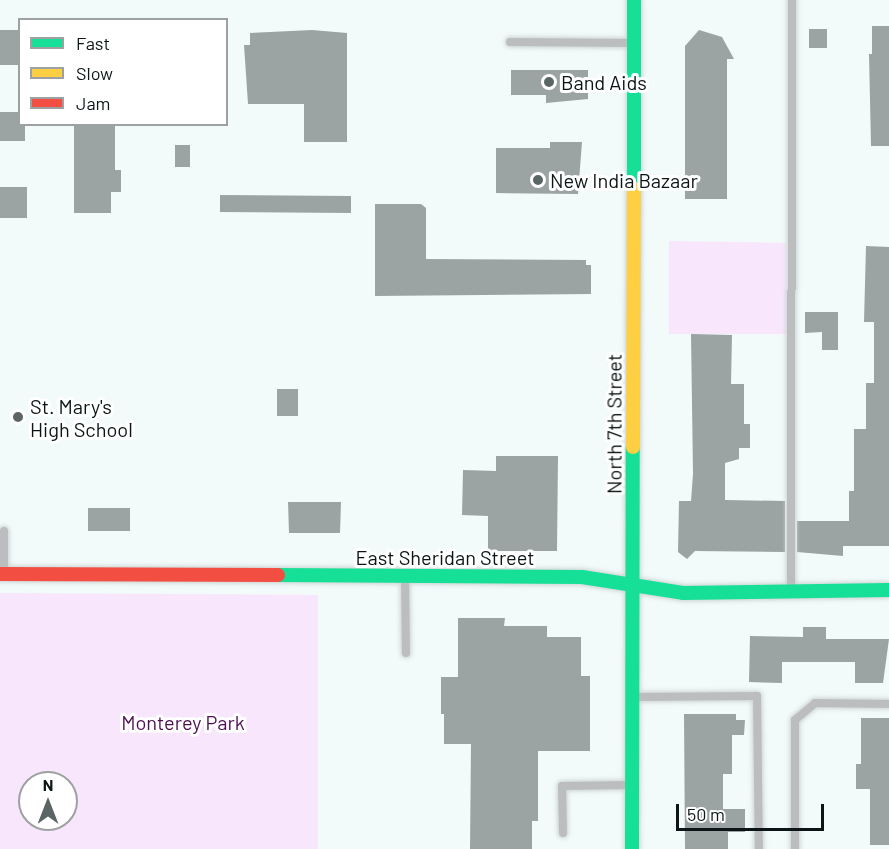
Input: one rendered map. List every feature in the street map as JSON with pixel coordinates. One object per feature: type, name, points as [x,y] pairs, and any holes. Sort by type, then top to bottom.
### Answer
[{"type":"street","name":"North 7th Street","points":[[632,849],[634,0]]},
{"type":"street","name":"East Sheridan Street","points":[[2,574],[582,577],[633,587],[683,593],[889,590]]},
{"type":"lane","points":[[791,590],[792,0]]},
{"type":"lane","points":[[510,42],[634,43]]},
{"type":"lane","points":[[2,574],[4,531]]},
{"type":"lane","points":[[405,576],[406,653]]},
{"type":"lane","points":[[633,697],[757,696],[759,849]]},
{"type":"lane","points":[[795,849],[795,720],[815,703],[889,704]]},
{"type":"lane","points":[[563,833],[562,786],[632,785]]},
{"type":"green space","points":[[669,241],[786,243],[787,334],[669,334]]},
{"type":"green space","name":"Monterey Park","points":[[0,593],[318,595],[318,849],[0,849]]},
{"type":"building","points":[[872,26],[889,26],[889,146],[871,146],[869,54],[872,54]]},
{"type":"building","points":[[809,29],[827,29],[827,48],[809,48]]},
{"type":"building","points":[[0,30],[18,30],[18,65],[0,65]]},
{"type":"building","points":[[312,30],[347,33],[347,142],[304,142],[304,104],[248,104],[244,45],[250,45],[250,33]]},
{"type":"building","points":[[699,30],[722,37],[734,59],[727,59],[727,199],[685,199],[685,46]]},
{"type":"building","name":"Band Aids","points":[[511,70],[588,70],[588,99],[546,103],[546,95],[511,95]]},
{"type":"building","points":[[0,112],[18,112],[18,126],[25,126],[25,141],[0,141]]},
{"type":"building","points":[[74,126],[115,126],[115,170],[121,170],[121,192],[111,192],[111,213],[74,213]]},
{"type":"building","points":[[550,142],[582,142],[578,194],[496,193],[496,148],[550,148]]},
{"type":"building","points":[[175,145],[190,145],[190,167],[175,167]]},
{"type":"building","points":[[0,187],[27,187],[27,218],[0,218]]},
{"type":"building","points":[[220,195],[351,196],[351,213],[220,212]]},
{"type":"building","points":[[375,204],[421,204],[426,208],[426,259],[586,260],[586,265],[591,265],[591,294],[375,296]]},
{"type":"building","points":[[866,246],[889,247],[889,546],[843,546],[843,556],[797,552],[797,521],[849,521],[849,491],[854,491],[854,429],[866,429],[866,383],[874,383],[874,322],[864,322]]},
{"type":"building","points":[[805,312],[838,312],[838,350],[822,350],[822,332],[805,333]]},
{"type":"building","points":[[691,334],[732,335],[731,384],[744,384],[744,424],[750,424],[750,448],[739,448],[739,459],[725,463],[725,500],[785,501],[785,552],[695,551],[687,559],[678,552],[679,501],[691,501],[693,474]]},
{"type":"building","points":[[277,389],[298,389],[298,416],[277,416]]},
{"type":"building","points":[[496,456],[558,456],[557,551],[488,551],[488,516],[462,515],[463,470],[496,471]]},
{"type":"building","points":[[288,502],[341,502],[340,533],[289,533]]},
{"type":"building","points":[[88,508],[130,508],[130,531],[88,531]]},
{"type":"building","points":[[458,618],[505,618],[504,626],[547,626],[547,637],[581,637],[581,676],[590,676],[590,751],[538,751],[538,821],[532,821],[532,849],[470,849],[471,744],[444,744],[444,714],[441,714],[441,677],[458,677]]},
{"type":"building","points":[[803,627],[826,627],[826,639],[889,639],[883,683],[855,683],[855,662],[782,662],[782,683],[749,682],[750,636],[803,637]]},
{"type":"building","points":[[684,714],[736,714],[736,720],[745,720],[744,735],[732,735],[732,774],[723,774],[723,809],[745,809],[745,832],[728,832],[728,849],[685,849]]},
{"type":"building","points":[[861,718],[889,718],[889,845],[870,845],[870,789],[856,789],[856,764],[861,764]]},
{"type":"traffic: fast","points":[[634,0],[634,189]]},
{"type":"traffic: fast","points":[[632,849],[633,447]]},
{"type":"traffic: fast","points":[[278,575],[582,577],[683,593],[889,590]]},
{"type":"traffic: slow","points":[[633,447],[634,189]]},
{"type":"traffic: jam","points":[[0,574],[278,575]]},
{"type":"place","name":"Band Aids","points":[[549,82]]},
{"type":"place","name":"New India Bazaar","points":[[538,180]]},
{"type":"place","name":"St. Mary's High School","points":[[18,417]]}]
